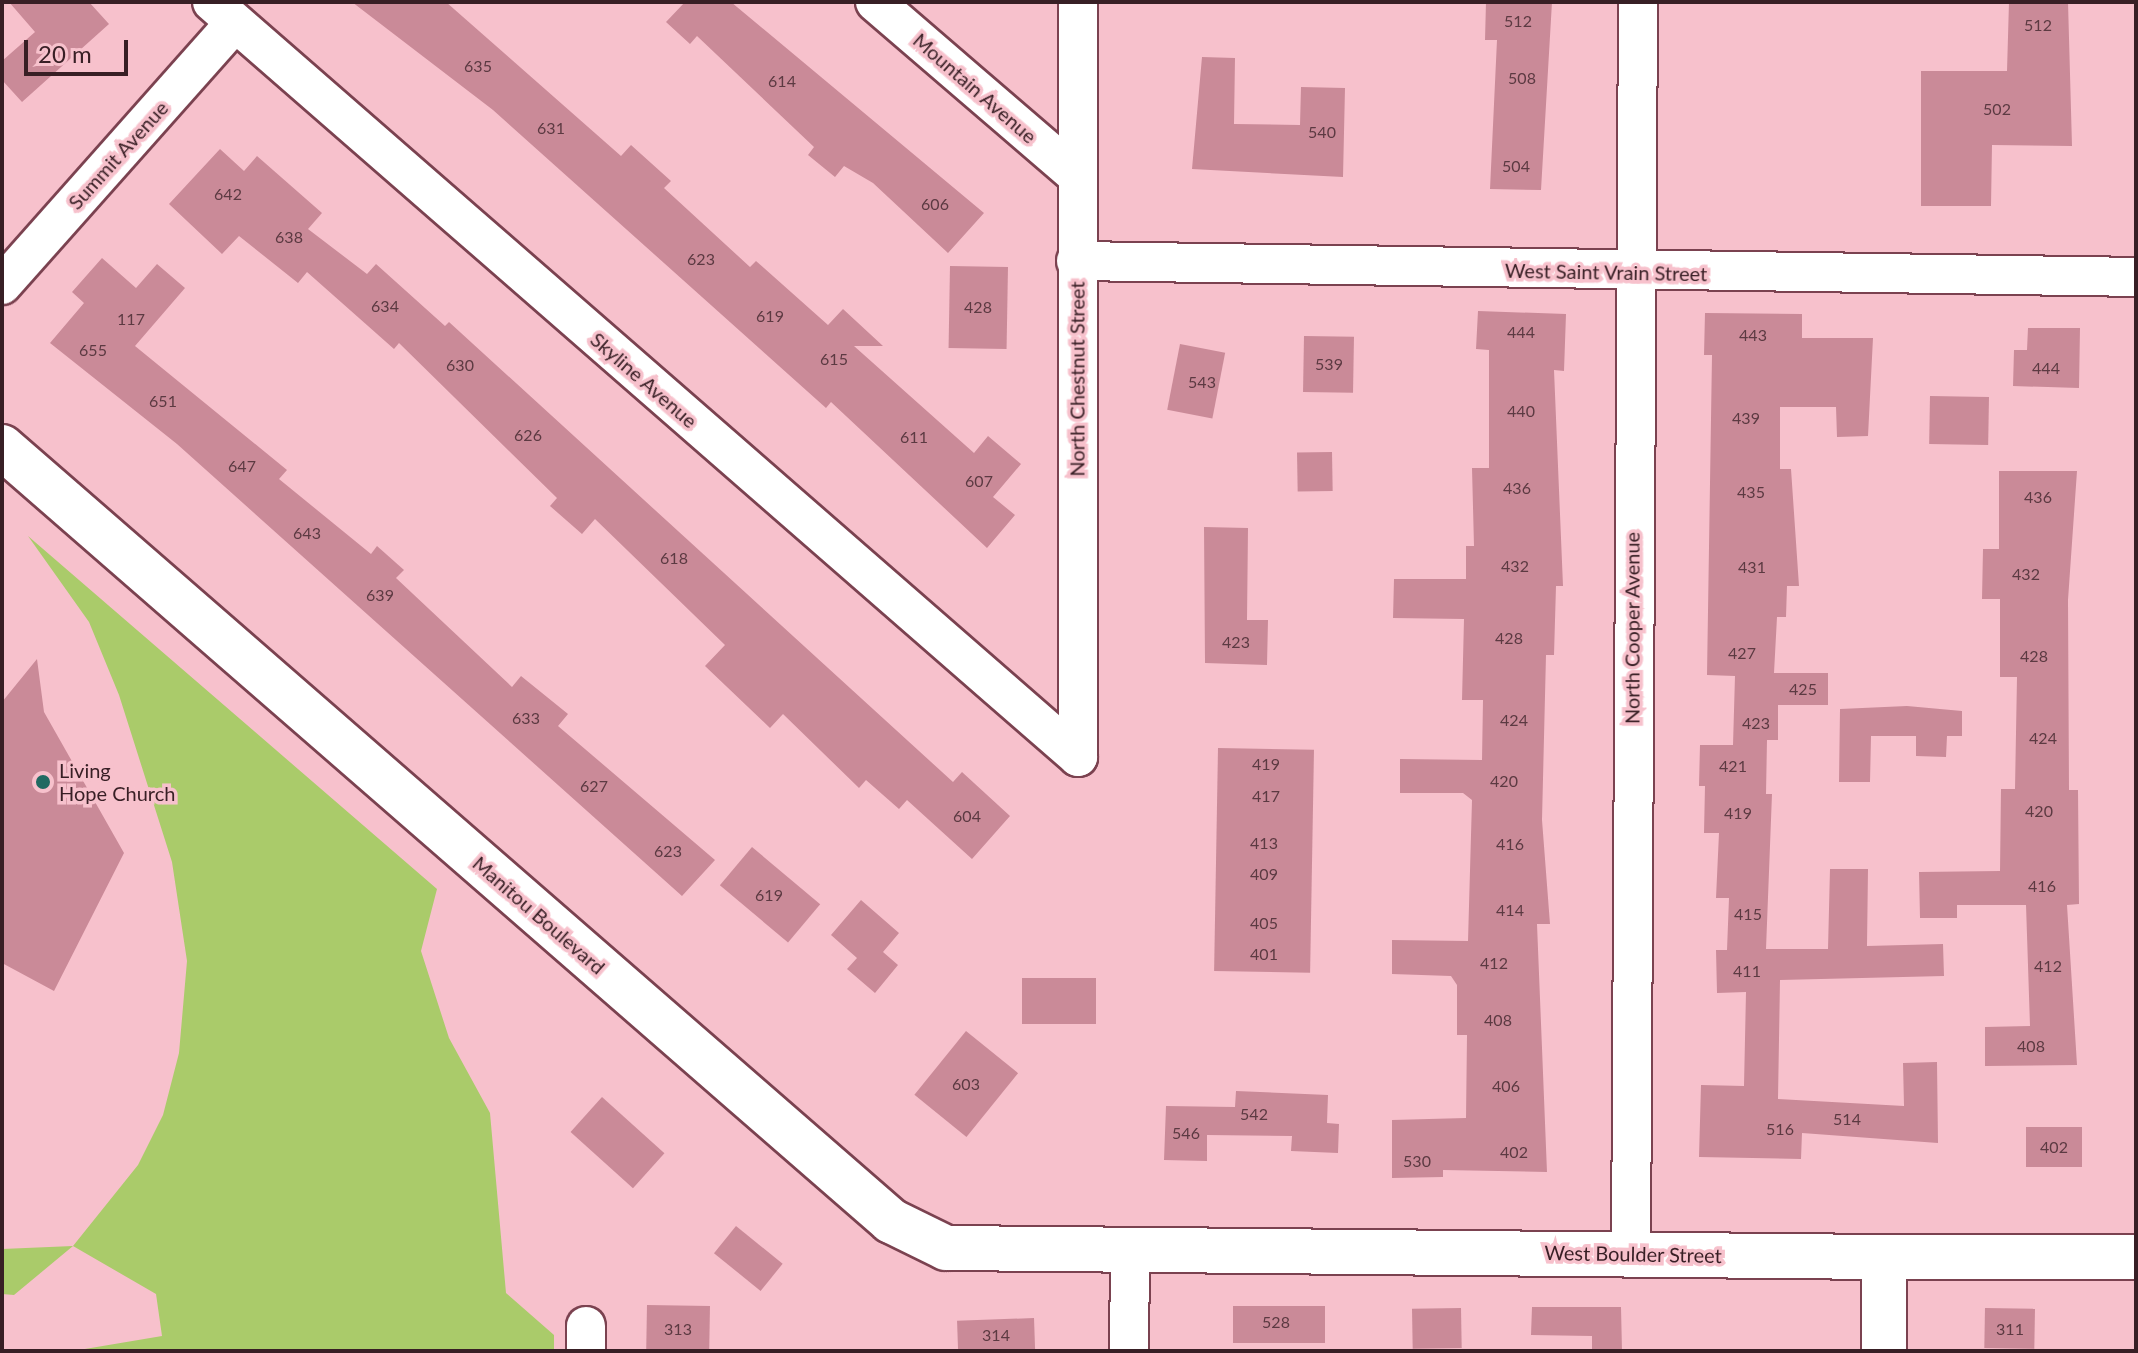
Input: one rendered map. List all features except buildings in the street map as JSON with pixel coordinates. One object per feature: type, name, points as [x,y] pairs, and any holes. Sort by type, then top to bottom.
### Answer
[{"type":"street","name":"Mountain Avenue","points":[[875,2],[1074,173]]},
{"type":"street","name":"North Chestnut Street","points":[[1078,2],[1074,173],[1078,757]]},
{"type":"street","name":"North Cooper Avenue","points":[[1631,1254],[1634,274],[1638,2]]},
{"type":"street","name":"Summit Avenue","points":[[2,285],[223,13]]},
{"type":"street","name":"Skyline Avenue","points":[[223,13],[1078,757]]},
{"type":"street","name":"West Saint Vrain Street","points":[[1076,261],[1634,274],[2136,277]]},
{"type":"street","name":"Manitou Boulevard","points":[[2,447],[891,1221],[946,1248],[1130,1250]]},
{"type":"street","name":"West Boulder Street","points":[[1130,1250],[2136,1257]]},
{"type":"street","points":[[1129,1351],[1130,1250]]},
{"type":"street","points":[[1884,1257],[1884,1351]]},
{"type":"green space","points":[[28,536],[437,889],[421,951],[449,1038],[490,1113],[506,1293],[554,1335],[554,1351],[73,1351],[162,1336],[156,1294],[73,1246],[138,1165],[163,1115],[179,1053],[187,961],[172,862],[119,695],[89,622]]},
{"type":"green space","points":[[73,1246],[14,1295],[2,1294],[2,1249]]},
{"type":"place","name":"Living Hope Church","points":[[43,782]]}]
